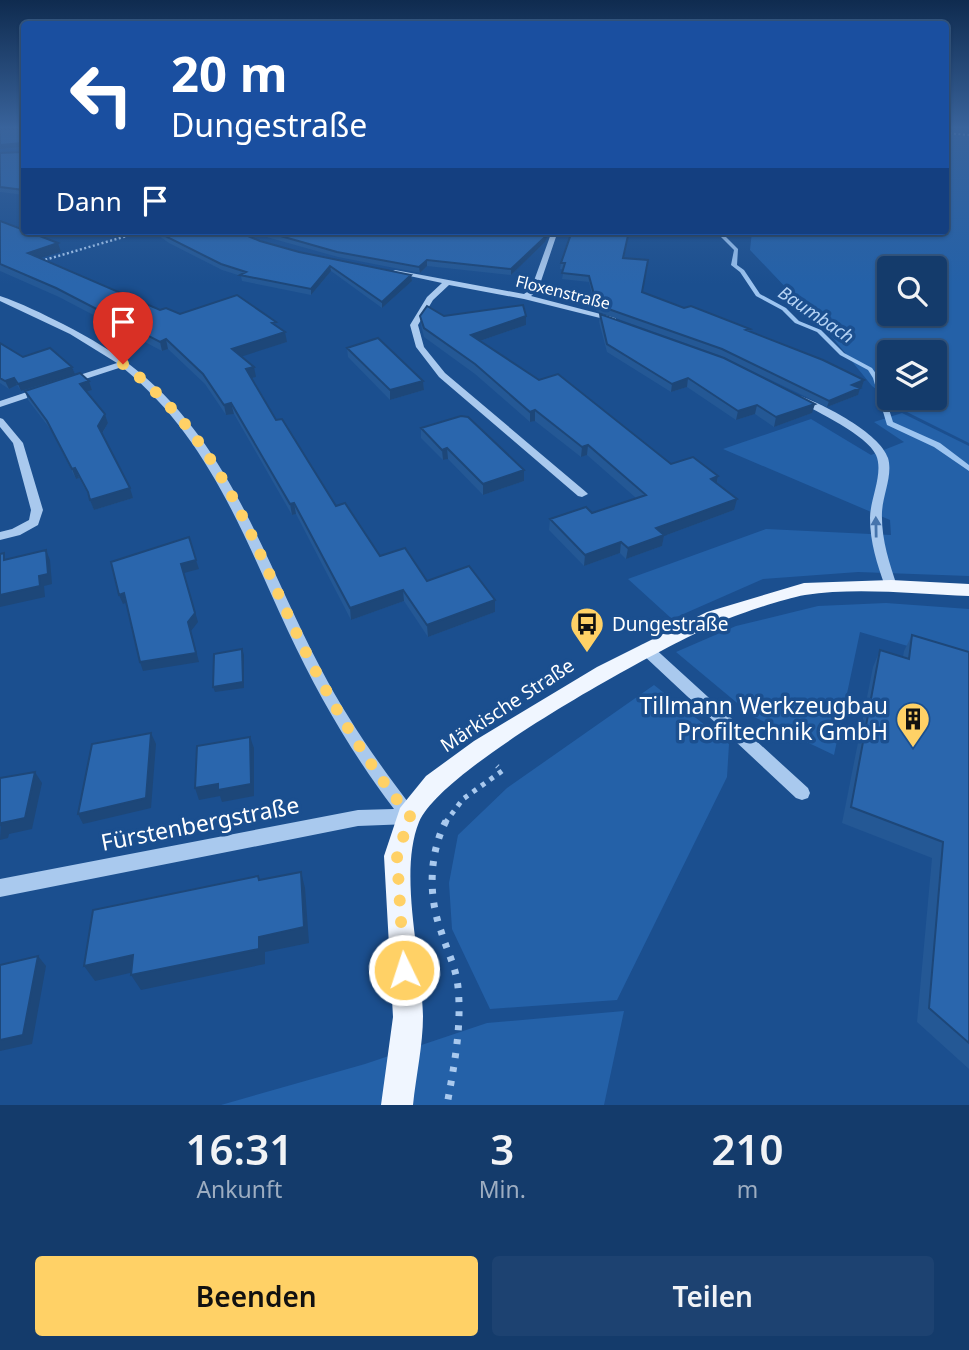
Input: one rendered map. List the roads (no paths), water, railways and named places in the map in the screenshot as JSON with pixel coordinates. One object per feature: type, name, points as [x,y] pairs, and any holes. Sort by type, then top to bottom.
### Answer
[{"type":"main road","name":"Märkische Straße","points":[[397,1105],[408,1017],[397,856],[410,816],[434,783],[482,748],[646,649],[714,617],[804,589],[891,586],[969,590]]},
{"type":"street","points":[[525,298],[534,290],[554,235]]},
{"type":"street","name":"Floxenstraße","points":[[384,270],[525,298],[629,325]]},
{"type":"street","points":[[447,282],[430,299],[414,324],[420,347],[456,389],[582,494]]},
{"type":"street","points":[[0,298],[48,320],[123,364],[168,404],[209,454],[236,499],[314,670],[378,777],[410,816]]},
{"type":"street","points":[[65,382],[123,364]]},
{"type":"street","points":[[0,404],[52,387]]},
{"type":"street","points":[[792,395],[852,429],[879,450],[884,466],[877,499],[876,544],[891,586]]},
{"type":"street","points":[[0,421],[18,443],[37,510],[34,522],[16,532],[0,536]]},
{"type":"street","points":[[646,649],[802,793]]},
{"type":"street","name":"Fürstenbergstraße","points":[[0,888],[358,818],[410,816]]},
{"type":"waterway","name":"Baumbach","points":[[721,235],[736,250],[734,265],[742,271],[758,295],[784,309],[797,322],[819,331],[842,354],[870,369],[876,378],[890,423],[937,445],[969,469]]},
{"type":"place","name":"Dungestraße","points":[[587,654]]},
{"type":"place","name":"Tillmann Werkzeugbau Profiltechnik GmbH","points":[[913,749]]}]
